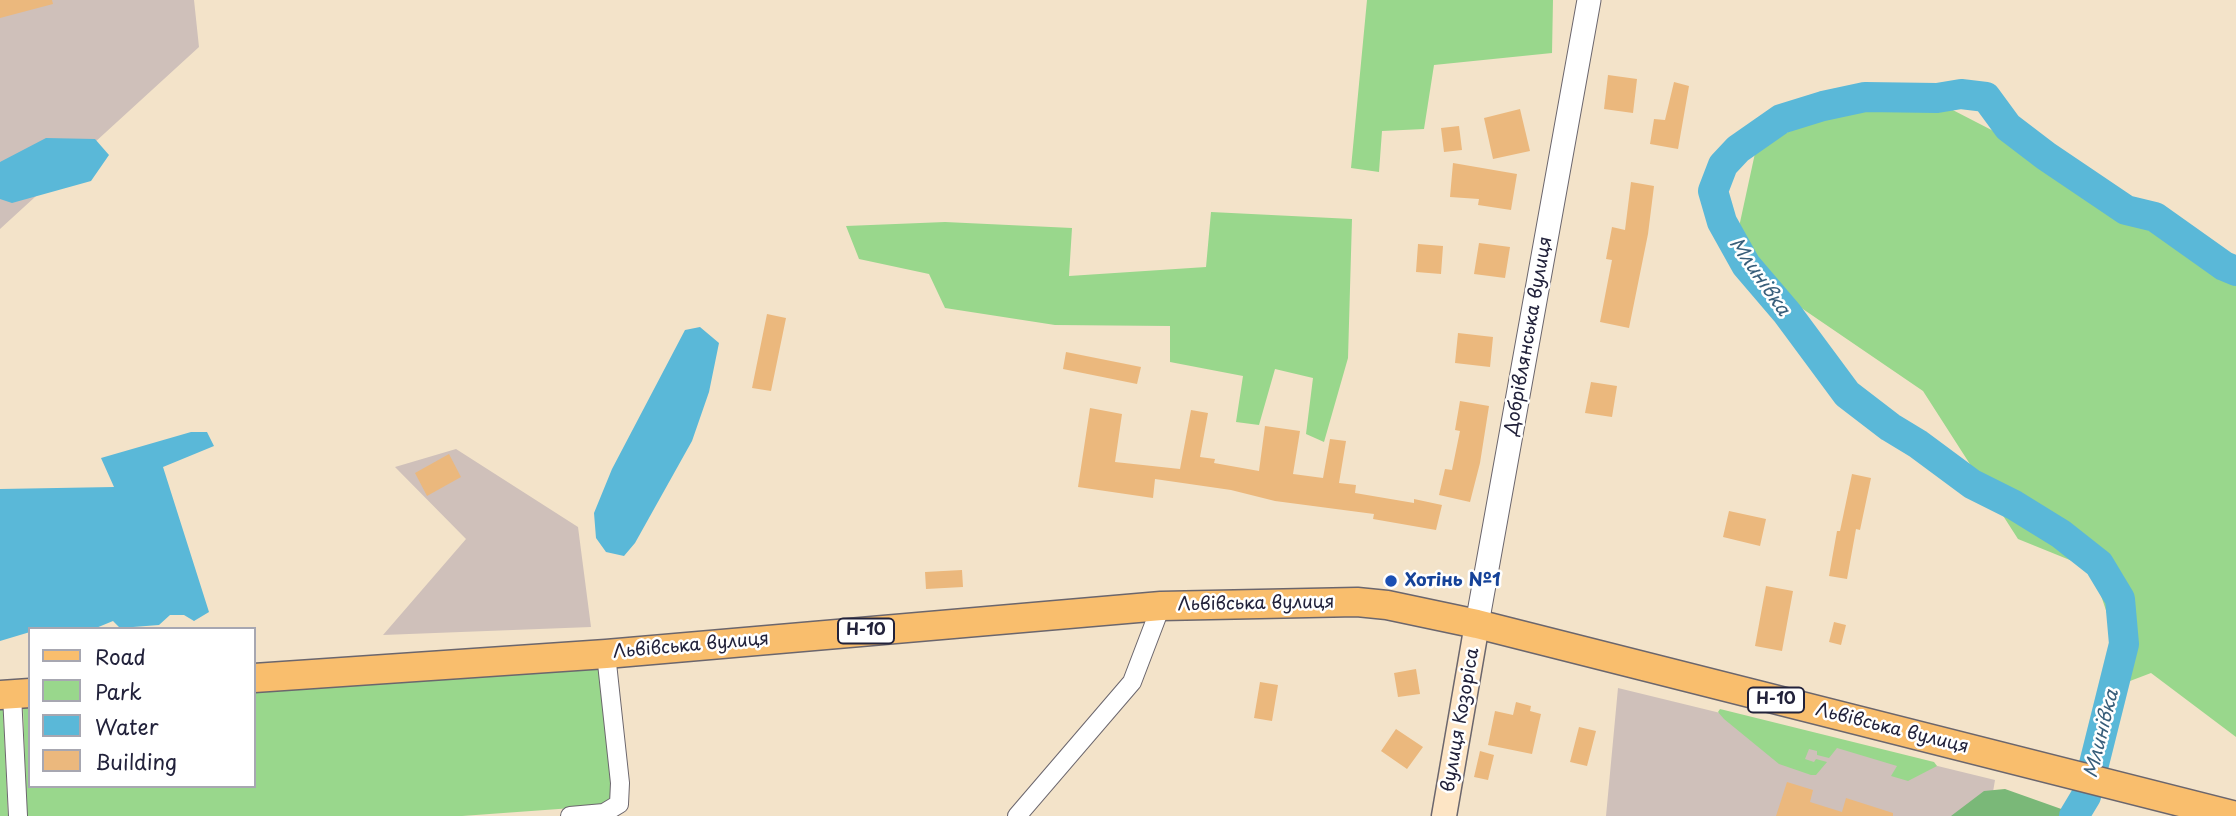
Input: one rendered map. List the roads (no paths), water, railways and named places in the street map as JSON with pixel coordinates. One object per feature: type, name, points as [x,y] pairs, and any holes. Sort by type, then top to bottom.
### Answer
[{"type":"main road","name":"Львівська вулиця","points":[[256,678],[606,654],[1161,606],[1357,602],[1387,605],[1478,624],[2236,816]]},
{"type":"main road","name":"вулиця Козоріса","points":[[1444,816],[1478,624]]},
{"type":"street","name":"Добрівлянська вулиця","points":[[1478,624],[1589,0]]},
{"type":"street","points":[[1017,816],[1132,682],[1161,606]]},
{"type":"street","points":[[570,816],[604,813],[619,804],[620,783],[606,654]]},
{"type":"street","points":[[14,694],[18,816]]},
{"type":"water","points":[[46,138],[95,139],[109,155],[91,181],[12,203],[0,199],[0,162]]},
{"type":"water","points":[[700,327],[719,343],[709,392],[692,441],[635,543],[624,556],[606,552],[596,538],[594,513],[612,469],[685,330]]},
{"type":"water","points":[[191,432],[207,432],[214,446],[163,467],[209,612],[194,621],[184,615],[170,615],[159,625],[119,627],[113,621],[98,627],[28,627],[28,633],[0,641],[0,489],[114,487],[101,458]]},
{"type":"waterway","name":"Млинівка","points":[[2074,816],[2086,796],[2124,644],[2120,599],[2099,564],[2061,534],[2014,505],[1972,484],[1847,394],[1787,313],[1746,265],[1722,222],[1713,191],[1723,165],[1738,149],[1781,119],[1865,97],[1937,98],[1961,94],[1986,97],[2008,127],[2046,156],[2126,210],[2155,217],[2224,266],[2236,271]]},
{"type":"place","name":"Хотінь №1","points":[[1391,581]]}]
